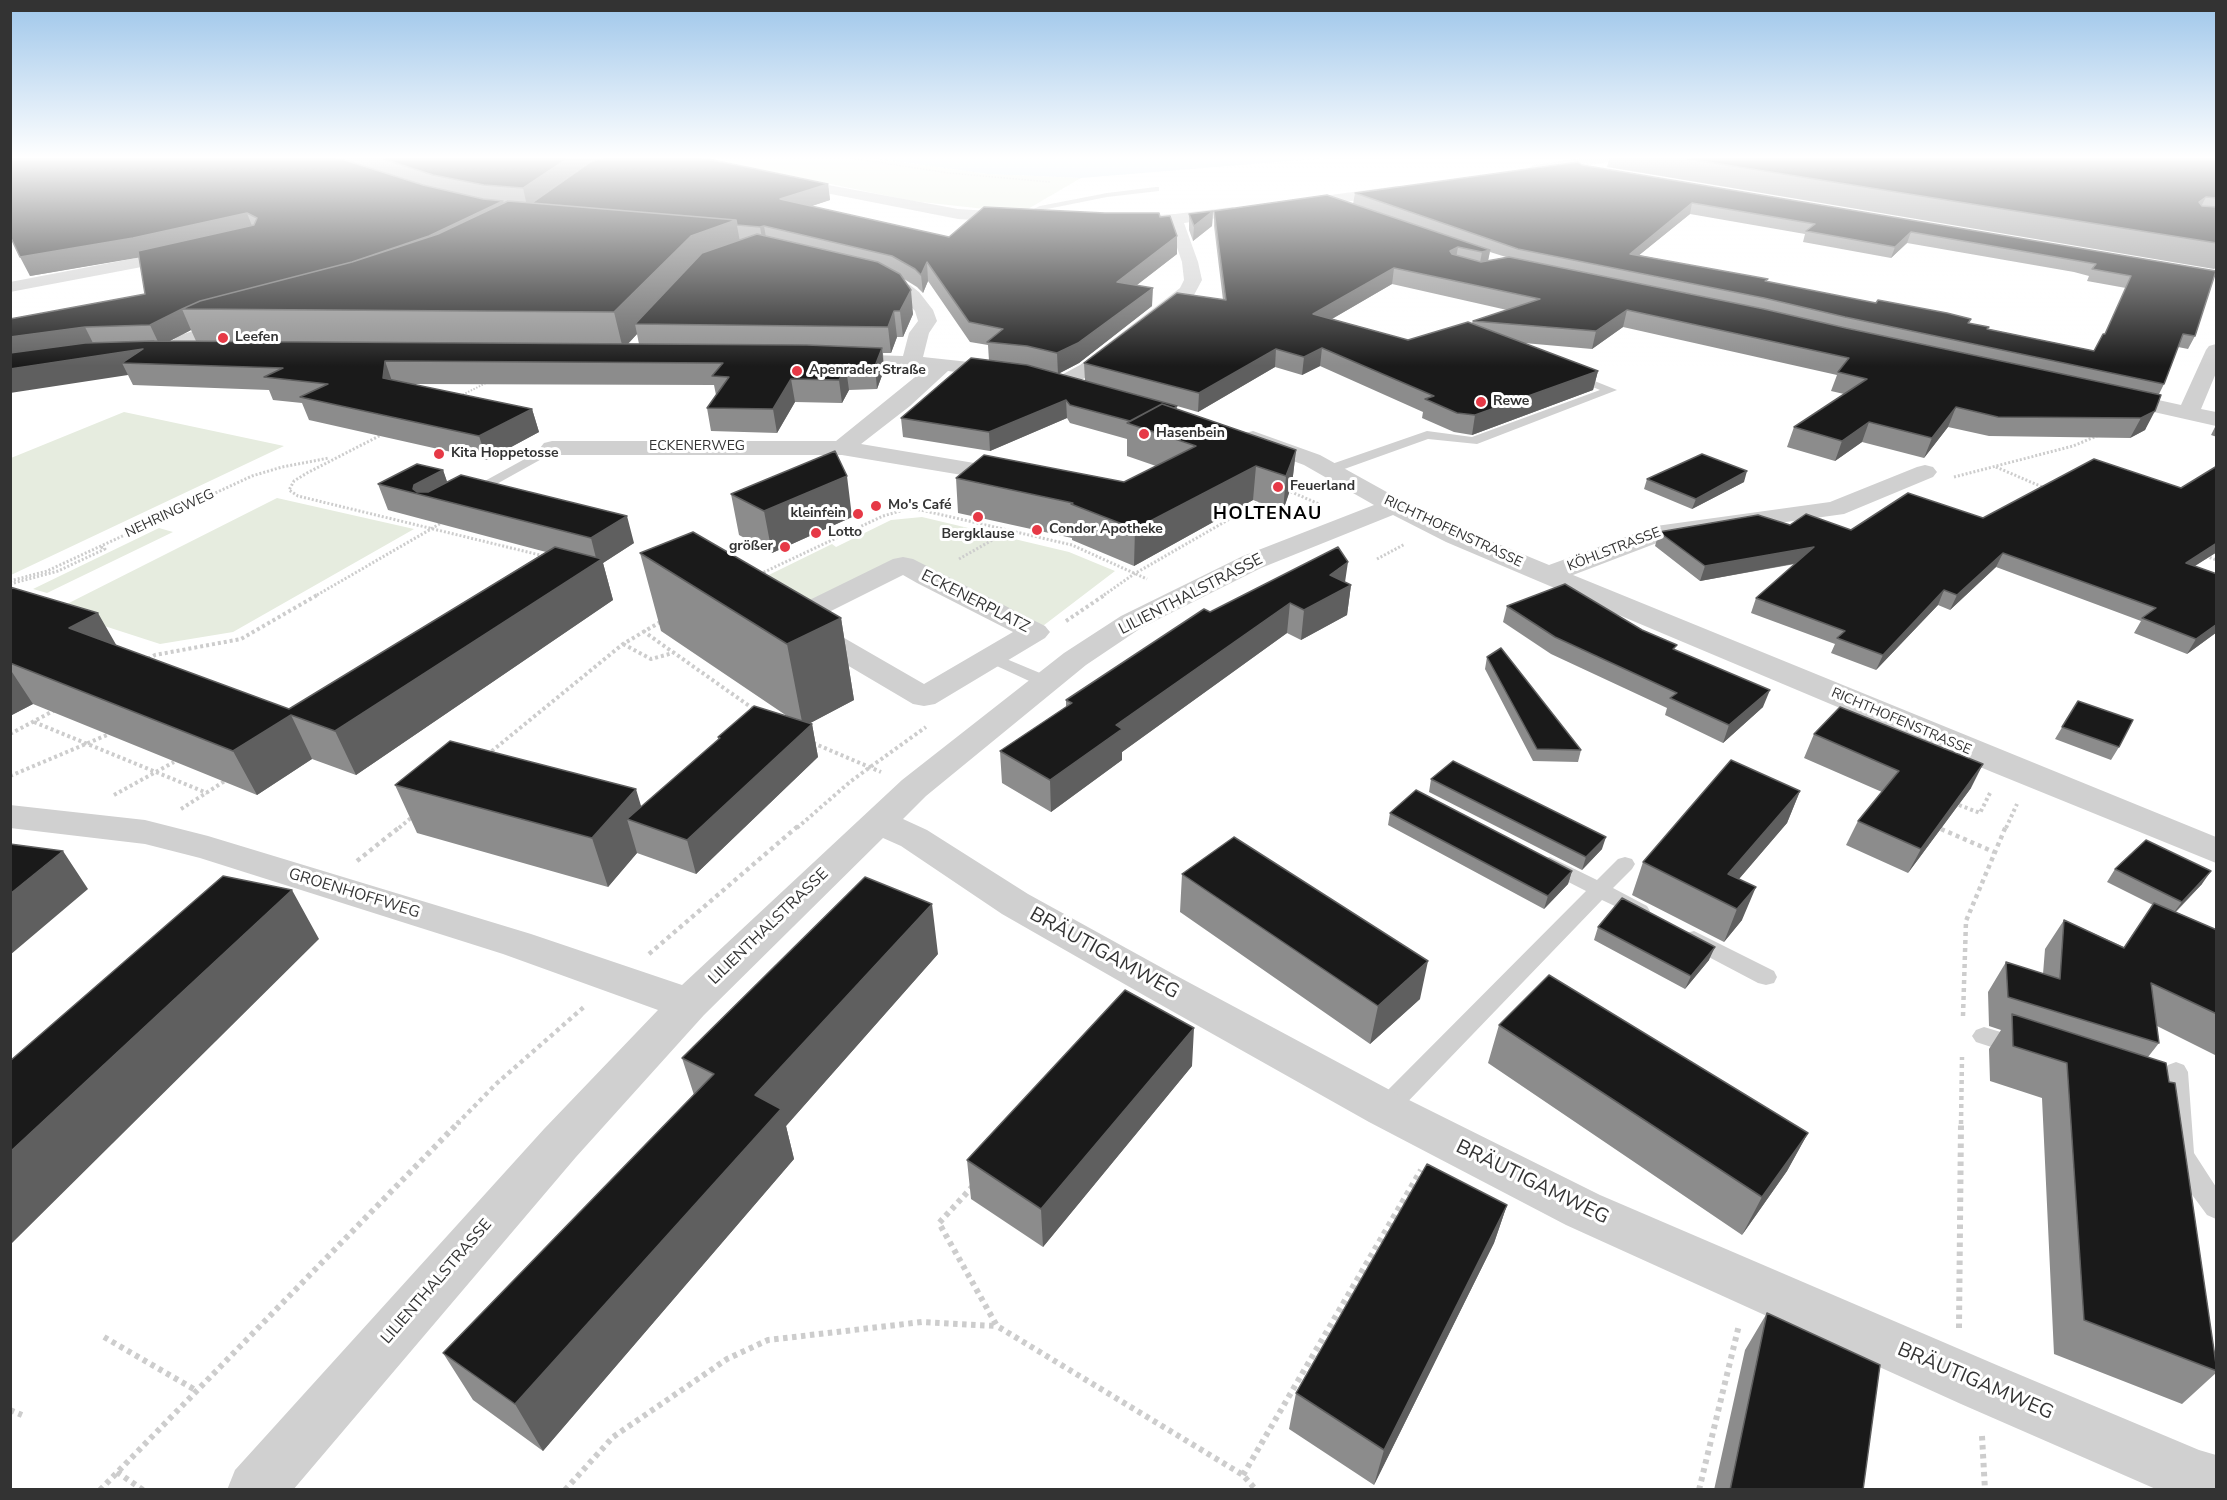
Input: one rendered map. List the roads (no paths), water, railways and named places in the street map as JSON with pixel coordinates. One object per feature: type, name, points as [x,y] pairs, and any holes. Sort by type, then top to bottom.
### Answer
[{"type":"street","points":[[1061,382],[1087,369],[1188,291],[1193,280],[1190,262],[1177,226]]},
{"type":"street","points":[[10,287],[142,264],[200,250]]},
{"type":"street","points":[[850,270],[887,280],[904,289],[922,306],[928,321],[919,333],[911,363]]},
{"type":"street","points":[[164,354],[197,336],[252,320]]},
{"type":"street","points":[[2189,412],[2217,350]]},
{"type":"street","points":[[143,354],[203,354]]},
{"type":"street","points":[[820,360],[943,364],[1033,377],[1092,390]]},
{"type":"street","points":[[842,448],[902,401],[943,364]]},
{"type":"street","points":[[2097,393],[2217,419]]},
{"type":"street","name":"RICHTHOFENSTRASSE","points":[[1235,432],[1293,452],[1331,470],[1455,537],[2017,771],[2217,851]]},
{"type":"street","name":"ECKENERWEG","points":[[552,448],[842,448],[1030,480]]},
{"type":"street","name":"KÖHLSTRASSE","points":[[1548,575],[1665,531],[1835,509],[1925,472]]},
{"type":"street","name":"LILIENTHALSTRASSE","points":[[255,1490],[560,1143],[689,1004],[914,788],[1075,659],[1131,622],[1252,562],[1394,506]]},
{"type":"street","name":"ECKENERPLATZ","points":[[903,565],[1035,633],[992,658],[924,697],[791,621],[903,565]]},
{"type":"street","name":"GROENHOFFWEG","points":[[10,816],[145,832],[208,848],[517,944],[689,1004]]},
{"type":"street","name":"BRÄUTIGAMWEG","points":[[878,821],[914,838],[1016,904],[1385,1109],[1583,1210],[2198,1478],[2217,1483]]},
{"type":"lane","points":[[1331,470],[1427,435],[1473,441],[1611,390],[1557,369]]},
{"type":"lane","points":[[432,521],[552,448]]},
{"type":"lane","points":[[992,658],[1046,682]]},
{"type":"lane","points":[[1529,853],[1766,977]]},
{"type":"lane","points":[[1385,1109],[1625,864]]},
{"type":"lane","points":[[1973,1040],[2041,1054]]},
{"type":"lane","points":[[2176,1072],[2166,1095],[2181,1152],[2188,1169],[2217,1207]]},
{"type":"place","name":"Leefen","points":[[223,338]]},
{"type":"place","name":"Apenrader Straße","points":[[797,371]]},
{"type":"place","name":"Rewe","points":[[1481,402]]},
{"type":"place","name":"Hasenbein","points":[[1144,434]]},
{"type":"place","name":"Kita Hoppetosse","points":[[439,454]]},
{"type":"place","name":"Feuerland","points":[[1278,487]]},
{"type":"place","name":"Mo's Café","points":[[876,506]]},
{"type":"place","name":"kleinfein","points":[[858,514]]},
{"type":"place","name":"Bergklause","points":[[978,517]]},
{"type":"place","name":"Condor Apotheke","points":[[1037,530]]},
{"type":"place","name":"Lotto","points":[[816,533]]},
{"type":"place","name":"größer","points":[[785,547]]},
{"type":"district","name":"HOLTENAU","points":[[1268,515]]}]
